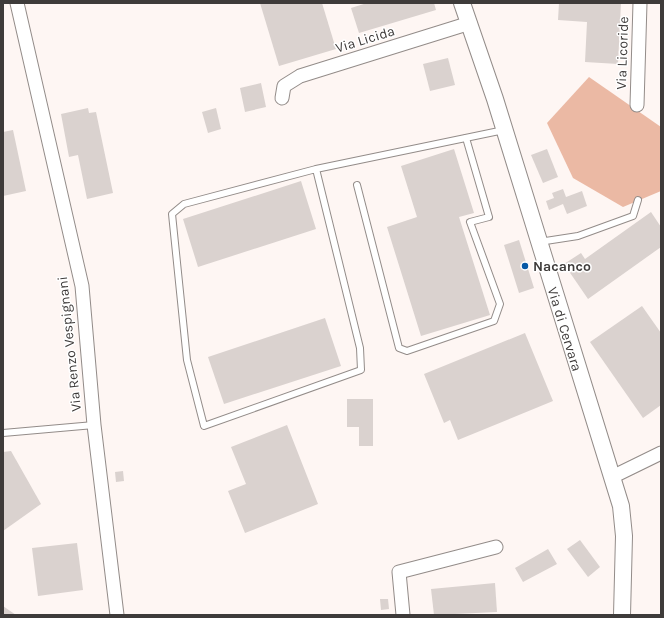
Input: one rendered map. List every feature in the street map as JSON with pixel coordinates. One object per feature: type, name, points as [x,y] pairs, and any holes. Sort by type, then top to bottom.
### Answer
[{"type":"street","name":"Via Renzo Vespignani","points":[[17,3],[82,286],[94,425],[117,615]]},
{"type":"street","name":"Via di Cervara","points":[[462,3],[470,23],[504,130],[621,506],[624,536],[622,615]]},
{"type":"street","name":"Via Licoride","points":[[637,105],[640,3]]},
{"type":"street","name":"Via Licida","points":[[282,98],[284,86],[300,76],[470,23]]},
{"type":"street","points":[[612,476],[661,453]]},
{"type":"street","points":[[403,615],[399,572],[496,547]]},
{"type":"lane","points":[[316,169],[360,348],[361,370],[204,426],[187,360],[172,214],[184,204],[316,169],[504,130]]},
{"type":"lane","points":[[357,185],[399,348],[407,351],[494,321],[500,304],[470,222],[489,217],[466,138]]},
{"type":"lane","points":[[538,242],[578,236],[633,216],[638,200]]},
{"type":"lane","points":[[3,433],[94,425]]},
{"type":"shaded area","points":[[589,77],[661,127],[661,191],[623,207],[573,178],[547,123]]},
{"type":"building","points":[[260,3],[322,3],[336,49],[279,66]]},
{"type":"building","points":[[367,3],[434,3],[436,10],[359,33],[351,8]]},
{"type":"building","points":[[559,3],[621,3],[618,64],[585,62],[587,22],[558,20]]},
{"type":"building","points":[[448,58],[455,85],[430,91],[423,64]]},
{"type":"building","points":[[261,83],[266,107],[245,112],[240,88]]},
{"type":"building","points":[[88,108],[89,113],[96,112],[113,193],[87,199],[78,155],[69,157],[61,114]]},
{"type":"building","points":[[216,108],[221,129],[208,133],[202,112]]},
{"type":"building","points":[[13,130],[26,191],[3,196],[3,132]]},
{"type":"building","points":[[454,149],[474,213],[459,217],[490,315],[421,336],[387,227],[417,217],[401,166]]},
{"type":"building","points":[[547,149],[558,177],[543,183],[531,155]]},
{"type":"building","points":[[301,181],[316,229],[198,267],[183,219]]},
{"type":"building","points":[[563,189],[566,197],[582,191],[587,206],[567,214],[563,204],[549,210],[546,201],[554,198],[552,193]]},
{"type":"building","points":[[651,212],[661,227],[661,247],[588,299],[564,264],[581,253],[585,259]]},
{"type":"building","points":[[519,240],[534,288],[519,293],[504,245]]},
{"type":"building","points":[[642,306],[661,333],[661,405],[643,418],[590,342]]},
{"type":"building","points":[[325,318],[341,366],[224,404],[208,357]]},
{"type":"building","points":[[525,333],[553,401],[458,440],[450,420],[444,423],[424,374]]},
{"type":"building","points":[[347,399],[373,399],[373,446],[359,446],[359,427],[347,427]]},
{"type":"building","points":[[287,425],[318,504],[245,533],[228,491],[246,484],[231,447]]},
{"type":"building","points":[[11,451],[41,504],[3,531],[3,452]]},
{"type":"building","points":[[123,471],[124,481],[116,482],[115,472]]},
{"type":"building","points":[[580,540],[600,567],[588,577],[567,549]]},
{"type":"building","points":[[77,543],[83,590],[38,596],[32,548]]},
{"type":"building","points":[[548,549],[557,564],[523,582],[515,568]]},
{"type":"building","points":[[495,583],[497,612],[434,615],[431,589]]},
{"type":"building","points":[[380,599],[388,599],[389,609],[381,610]]},
{"type":"building","points":[[3,606],[16,615],[3,615]]},
{"type":"place","name":"Nacanco","points":[[525,266]]}]
